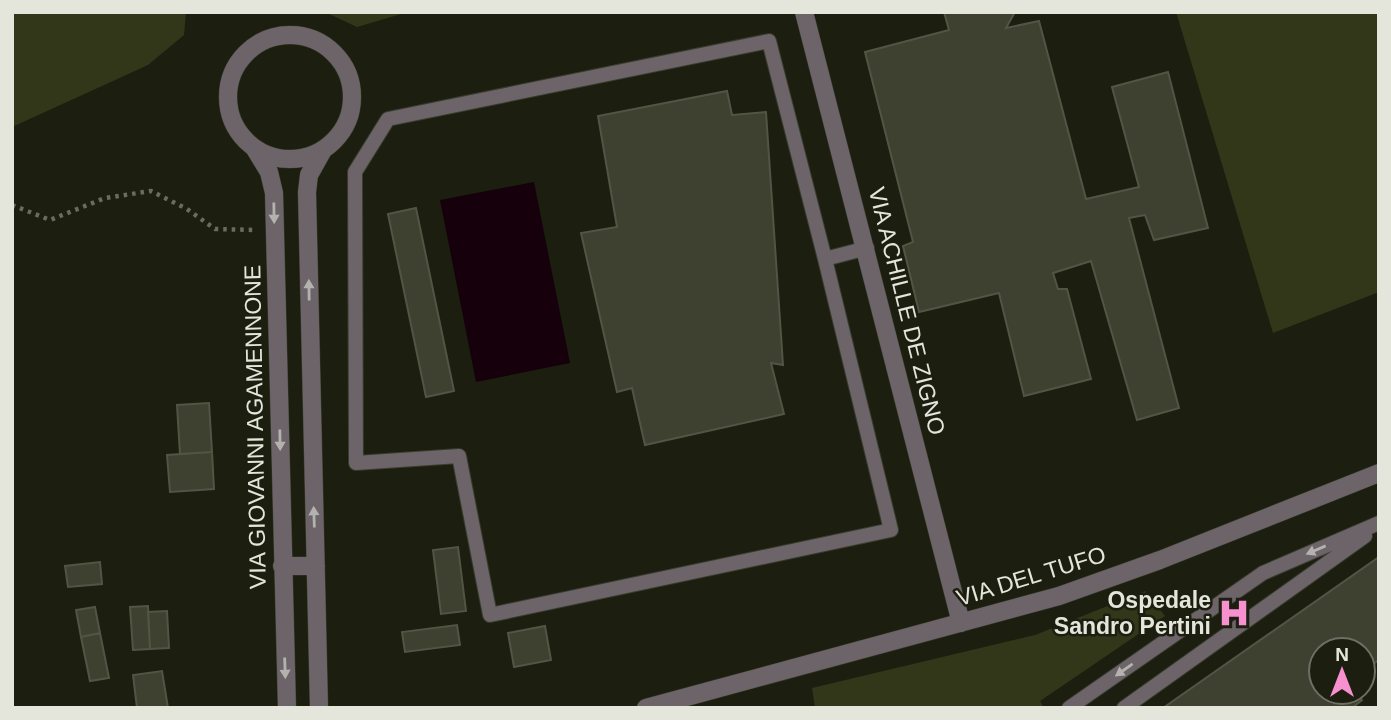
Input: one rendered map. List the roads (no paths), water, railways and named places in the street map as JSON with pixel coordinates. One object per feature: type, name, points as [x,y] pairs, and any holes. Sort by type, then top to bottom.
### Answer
[{"type":"street","name":"VIA ACHILLE DE ZIGNO","points":[[804,12],[867,248],[961,623]]},
{"type":"street","name":"VIA GIOVANNI AGAMENNONE","points":[[287,708],[274,193],[269,172],[255,149],[241,137],[229,113],[227,97],[232,74],[249,50],[264,41],[295,35],[326,47],[343,65],[352,93],[349,118],[335,140],[323,150],[310,175],[307,192],[320,708]]},
{"type":"street","points":[[255,149],[280,159],[295,160],[323,150]]},
{"type":"street","points":[[279,360],[310,359]]},
{"type":"street","name":"VIA DEL TUFO","points":[[646,708],[961,623],[1109,579],[1379,473]]},
{"type":"street","points":[[282,566],[316,566]]},
{"type":"lane","points":[[769,41],[825,259],[891,530],[490,615],[459,456],[356,463],[355,172],[388,119],[769,41]]},
{"type":"lane","points":[[825,259],[867,248]]},
{"type":"lane","points":[[1069,708],[1263,573],[1379,525]]},
{"type":"lane","points":[[1124,708],[1379,525]]},
{"type":"place","name":"Ospedale Sandro Pertini","points":[[1234,613]]}]
